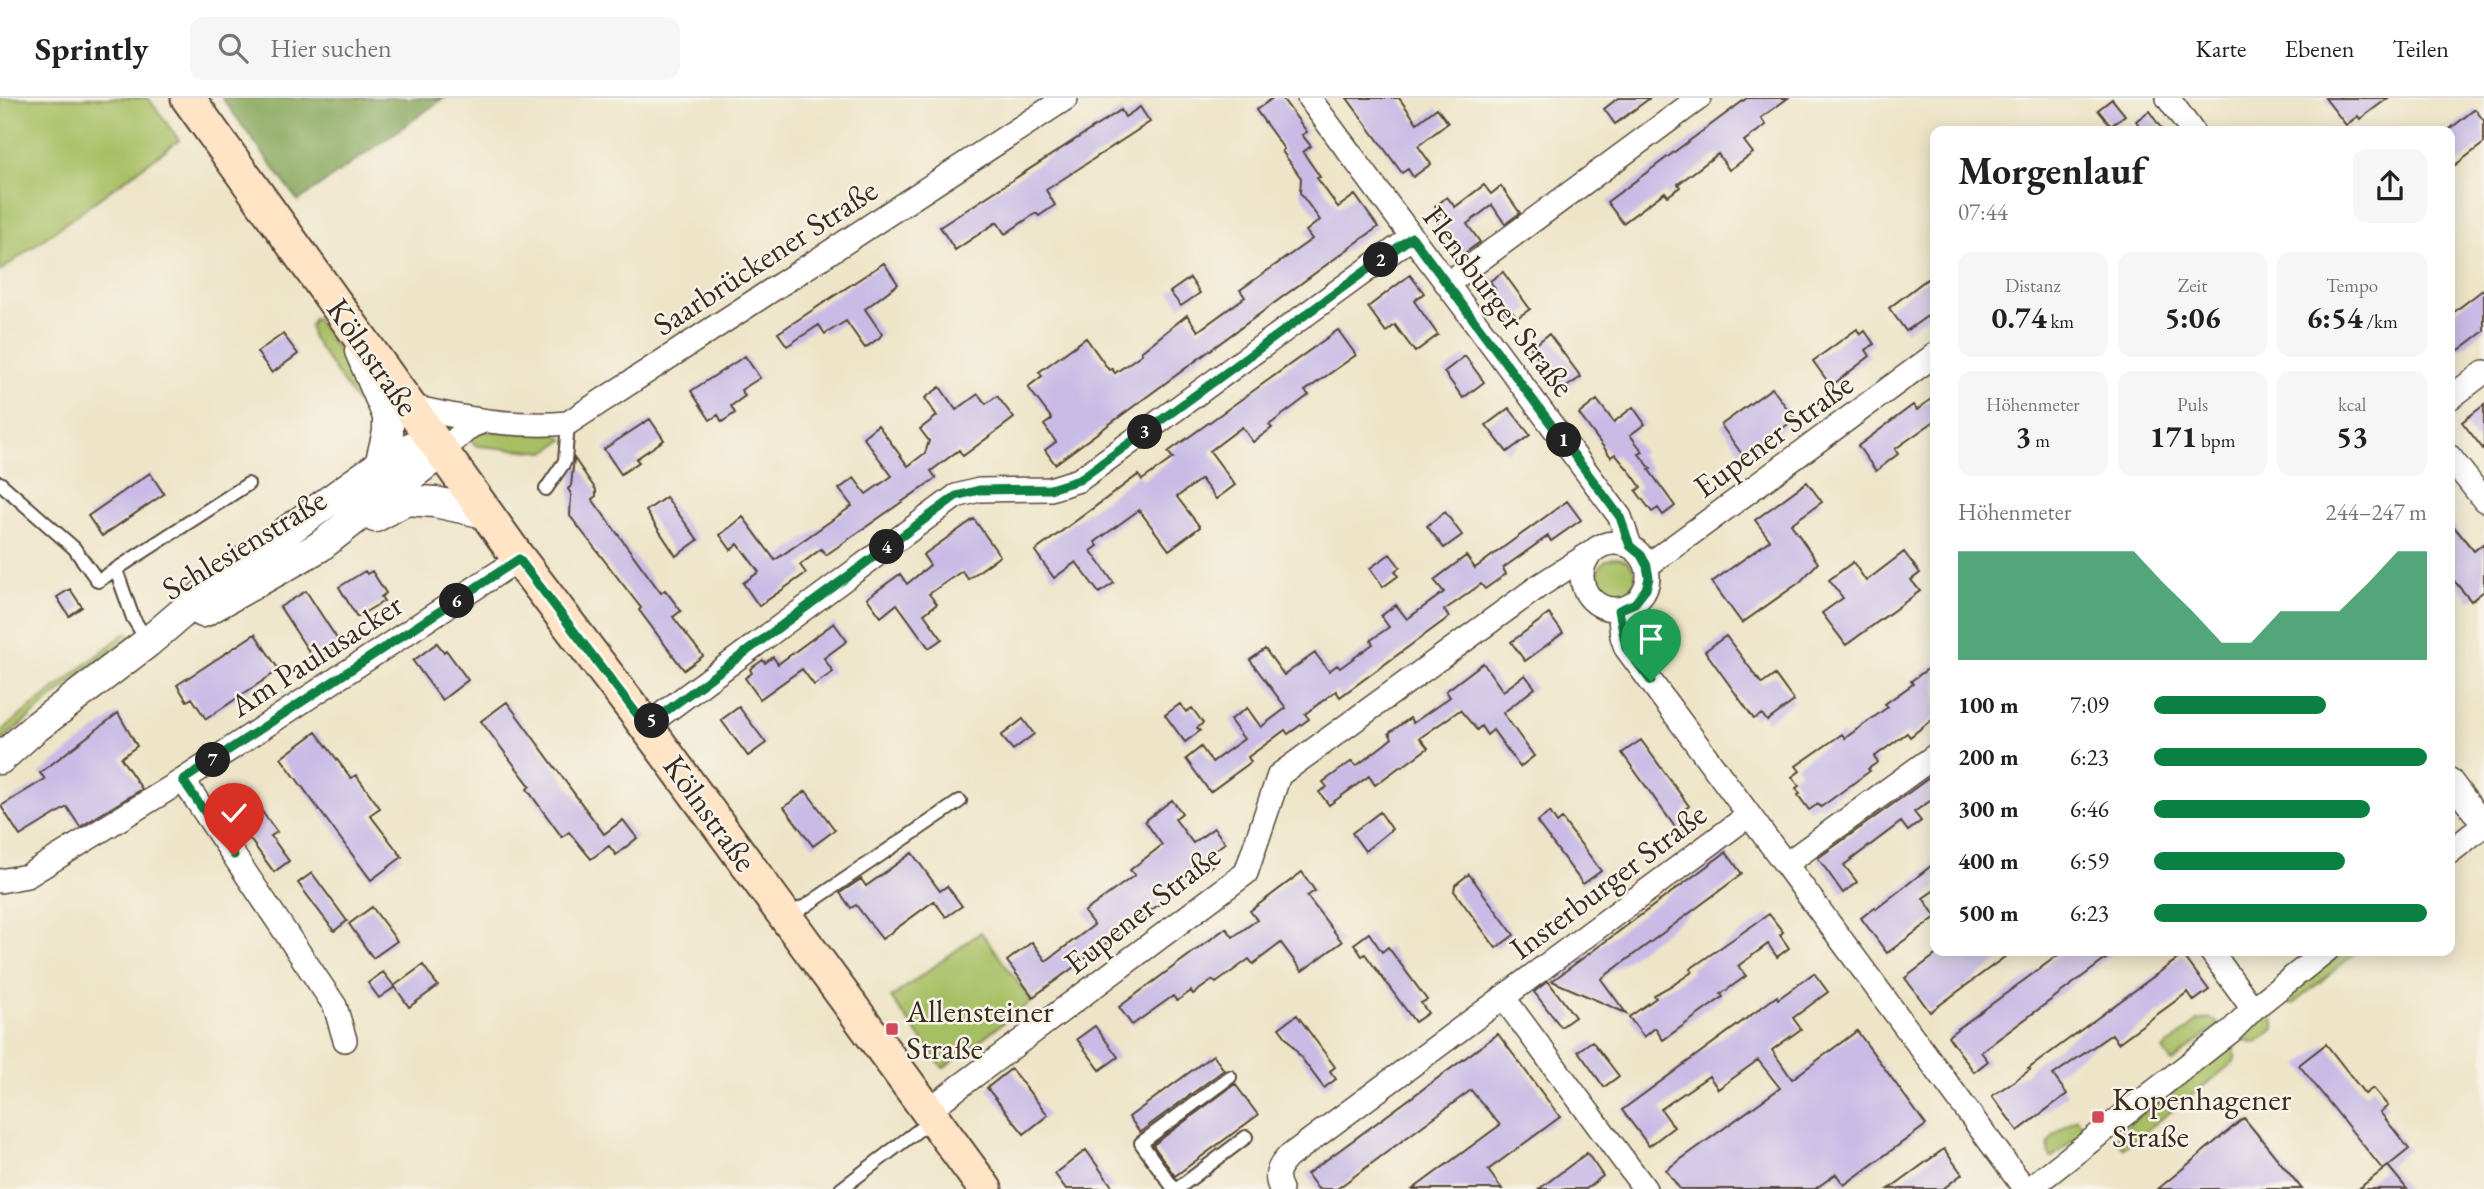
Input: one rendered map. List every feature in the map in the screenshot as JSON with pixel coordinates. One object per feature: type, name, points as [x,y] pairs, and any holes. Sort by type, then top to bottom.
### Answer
[{"type":"main road","name":"Kölnstraße","points":[[188,98],[435,445],[646,726],[985,1189]]},
{"type":"street","name":"Saarbrückener Straße","points":[[568,423],[1066,98]]},
{"type":"street","name":"Flensburger Straße","points":[[1309,98],[1620,517],[1630,546]]},
{"type":"street","points":[[1447,284],[1699,98]]},
{"type":"street","points":[[2168,98],[2188,126]]},
{"type":"street","points":[[646,726],[956,496],[979,490],[1050,489],[1079,480],[1412,237]]},
{"type":"street","points":[[346,319],[388,416],[388,432],[380,465]]},
{"type":"street","name":"Eupener Straße","points":[[1647,566],[1930,358]]},
{"type":"street","points":[[2455,394],[2484,372]]},
{"type":"street","points":[[408,406],[484,421],[549,425],[568,423]]},
{"type":"street","points":[[435,445],[484,421]]},
{"type":"street","name":"Schlesienstraße","points":[[0,759],[35,728],[148,642],[231,571],[380,465],[435,445]]},
{"type":"street","name":"Schlesienstraße","points":[[148,642],[319,547],[435,445]]},
{"type":"street","points":[[2455,463],[2484,500]]},
{"type":"street","points":[[319,547],[406,500],[435,502],[485,513]]},
{"type":"street","points":[[1616,542],[1630,546],[1641,555],[1647,566],[1649,578],[1646,589],[1635,603],[1619,610],[1603,608],[1589,599],[1582,585],[1582,568],[1589,554],[1601,545],[1616,542]]},
{"type":"street","name":"Eupener Straße","points":[[930,1115],[1246,873],[1279,775],[1539,586],[1589,554]]},
{"type":"street","name":"Am Paulusacker","points":[[0,881],[27,876],[183,780],[519,559]]},
{"type":"street","points":[[1619,610],[1626,648],[1786,864],[2036,1187],[2230,1032],[2253,1009],[2319,956]]},
{"type":"street","points":[[1786,864],[1930,759]]},
{"type":"street","points":[[183,780],[335,1006],[345,1041]]},
{"type":"street","points":[[2455,787],[2484,825],[2455,848]]},
{"type":"street","name":"Insterburger Straße","points":[[1281,1189],[1277,1178],[1278,1171],[1288,1157],[1749,814]]},
{"type":"street","points":[[2214,956],[2253,1009]]},
{"type":"street","name":"Insterburger Straße","points":[[1503,997],[1645,1189]]},
{"type":"lane","points":[[546,489],[565,461],[568,423]]},
{"type":"lane","points":[[0,483],[74,548],[98,582],[248,484]]},
{"type":"lane","points":[[116,570],[133,618],[148,642]]},
{"type":"lane","points":[[785,916],[804,907],[960,801]]},
{"type":"lane","points":[[1230,1077],[1141,1143],[1175,1189],[1246,1138]]},
{"type":"lane","points":[[841,1189],[930,1115]]},
{"type":"green space","points":[[0,98],[148,98],[179,140],[0,271]]},
{"type":"green space","points":[[222,98],[444,98],[298,201]]},
{"type":"green space","points":[[314,318],[364,388],[375,421],[371,423],[312,337],[310,326]]},
{"type":"green space","points":[[481,431],[557,434],[564,440],[545,452],[477,446],[470,440]]},
{"type":"green space","points":[[1616,558],[1630,563],[1635,577],[1630,591],[1616,596],[1602,591],[1597,577],[1602,563]]},
{"type":"green space","points":[[127,632],[131,637],[0,742],[0,733],[11,723]]},
{"type":"green space","points":[[981,932],[1032,1001],[943,1068],[891,998]]},
{"type":"green space","points":[[2338,956],[2352,956],[2293,1004],[2280,1002]]},
{"type":"green space","points":[[2269,1011],[2274,1029],[2256,1044],[2242,1039]]},
{"type":"green space","points":[[2210,1018],[2219,1024],[2172,1062],[2163,1050],[2198,1021]]},
{"type":"green space","points":[[2235,1044],[2233,1063],[2179,1105],[2168,1092]]},
{"type":"green space","points":[[2162,1097],[2173,1110],[2124,1148],[2115,1139]]},
{"type":"green space","points":[[2077,1118],[2086,1130],[2051,1158],[2048,1151],[2051,1140]]},
{"type":"building","points":[[1273,98],[1282,98],[1307,132],[1302,135],[1311,146],[1303,152],[1320,177],[1317,178],[1338,207],[1355,195],[1378,227],[1055,464],[1045,450],[1056,442],[1044,425],[1052,419],[1028,387],[1042,376],[1039,372],[1086,338],[1109,370],[1112,369],[1115,373],[1142,354],[1141,352],[1187,315],[1198,331],[1245,297],[1240,290],[1312,239],[1306,231],[1320,220],[1300,193],[1301,178],[1256,110]]},
{"type":"building","points":[[1347,98],[1399,98],[1417,123],[1437,108],[1448,123],[1418,146],[1431,164],[1413,177],[1408,169],[1402,173]]},
{"type":"building","points":[[1618,98],[1650,98],[1615,124],[1604,109]]},
{"type":"building","points":[[1747,98],[1788,98],[1761,118],[1766,125],[1744,141],[1753,153],[1729,170],[1718,154],[1678,184],[1680,187],[1668,196],[1665,192],[1623,223],[1607,202]]},
{"type":"building","points":[[2325,98],[2388,98],[2360,119],[2358,116],[2346,125]]},
{"type":"building","points":[[2112,99],[2125,115],[2111,126],[2098,110]]},
{"type":"building","points":[[1140,107],[1150,122],[1046,190],[1055,205],[1039,216],[1036,213],[1005,234],[997,222],[955,250],[940,227],[1121,110],[1125,117]]},
{"type":"building","points":[[2475,109],[2484,121],[2484,143],[2455,165],[2455,126]]},
{"type":"building","points":[[2149,111],[2160,126],[2140,126],[2136,121]]},
{"type":"building","points":[[1484,185],[1491,194],[1501,186],[1520,213],[1505,224],[1492,205],[1467,224],[1480,242],[1462,255],[1434,218],[1440,214],[1435,206],[1447,197],[1455,207]]},
{"type":"building","points":[[884,263],[898,284],[865,309],[882,334],[879,338],[865,348],[846,321],[825,334],[819,325],[787,346],[778,333]]},
{"type":"building","points":[[1503,272],[1530,309],[1517,318],[1511,311],[1506,315],[1490,293],[1495,289],[1490,281]]},
{"type":"building","points":[[1410,275],[1424,293],[1414,301],[1438,335],[1415,352],[1395,325],[1386,332],[1368,307]]},
{"type":"building","points":[[1190,278],[1200,293],[1181,306],[1170,292]]},
{"type":"building","points":[[1927,279],[1930,283],[1930,314],[1906,331],[1889,308]]},
{"type":"building","points":[[2484,289],[2484,331],[2459,350],[2455,345],[2455,311]]},
{"type":"building","points":[[1857,329],[1860,335],[1865,331],[1874,344],[1866,350],[1870,356],[1831,386],[1813,361]]},
{"type":"building","points":[[1338,330],[1356,355],[1305,391],[1309,395],[1269,425],[1272,428],[1253,442],[1242,427],[1210,451],[1235,485],[1216,499],[1201,479],[1177,497],[1200,527],[1169,550],[1139,510],[1095,542],[1098,546],[1091,551],[1114,583],[1099,593],[1076,562],[1054,578],[1035,551],[1138,475],[1142,480],[1173,458],[1168,452]]},
{"type":"building","points":[[283,334],[298,354],[272,373],[257,352]]},
{"type":"building","points":[[1549,334],[1581,377],[1562,390],[1531,348]]},
{"type":"building","points":[[745,356],[760,378],[741,390],[745,396],[731,406],[735,413],[722,422],[718,415],[710,420],[691,391]]},
{"type":"building","points":[[1465,356],[1484,382],[1463,398],[1444,372]]},
{"type":"building","points":[[940,387],[956,410],[978,394],[986,404],[997,396],[1014,418],[963,456],[959,450],[931,471],[936,478],[826,555],[821,549],[800,565],[806,573],[759,606],[743,583],[759,572],[738,544],[731,550],[720,535],[743,517],[775,560],[852,506],[839,489],[854,478],[866,494],[892,476],[863,437],[878,425],[908,466],[925,453],[929,441],[920,429],[937,416],[925,398]]},
{"type":"building","points":[[1772,388],[1795,419],[1744,457],[1721,425]]},
{"type":"building","points":[[1597,400],[1614,422],[1633,407],[1645,424],[1630,435],[1643,452],[1639,454],[1651,469],[1649,470],[1675,506],[1663,515],[1658,508],[1652,512],[1636,491],[1641,487],[1631,473],[1615,454],[1611,457],[1579,414]]},
{"type":"building","points":[[1930,400],[1930,424],[1895,449],[1898,454],[1876,471],[1858,446],[1913,405],[1917,410]]},
{"type":"building","points":[[2484,405],[2484,450],[2462,422]]},
{"type":"building","points":[[1509,408],[1530,435],[1507,452],[1486,425]]},
{"type":"building","points":[[650,419],[664,440],[636,459],[639,462],[621,474],[604,449]]},
{"type":"building","points":[[574,458],[596,490],[596,496],[592,499],[661,593],[665,590],[681,611],[673,617],[703,656],[684,670],[639,610],[641,608],[570,516],[571,494],[568,489],[571,486]]},
{"type":"building","points":[[150,473],[164,494],[102,536],[88,516]]},
{"type":"building","points":[[1807,482],[1822,502],[1791,524],[1818,563],[1800,582],[1742,623],[1712,582],[1770,540],[1755,520]]},
{"type":"building","points":[[666,497],[698,540],[676,556],[646,511]]},
{"type":"building","points":[[1567,501],[1581,520],[1551,541],[1548,536],[1503,568],[1506,574],[1485,589],[1481,584],[1444,610],[1449,617],[1340,697],[1336,691],[1305,714],[1309,719],[1288,734],[1285,730],[1248,757],[1251,762],[1210,792],[1186,759],[1201,747],[1212,762],[1244,739],[1230,720],[1247,708],[1261,727],[1286,708],[1250,660],[1265,649],[1284,675],[1315,653],[1329,671],[1337,665],[1340,668],[1373,644],[1371,640],[1389,627],[1381,616],[1396,605],[1407,619],[1444,592],[1434,580],[1466,556],[1475,568]]},
{"type":"building","points":[[1445,512],[1462,535],[1444,548],[1427,526]]},
{"type":"building","points":[[974,519],[1000,556],[968,579],[962,571],[929,594],[937,604],[924,614],[942,639],[929,648],[897,604],[881,617],[867,598],[900,574],[907,584],[930,565],[923,555]]},
{"type":"building","points":[[2455,528],[2474,551],[2484,543],[2484,591],[2471,601],[2455,582]]},
{"type":"building","points":[[1904,552],[1920,573],[1911,580],[1920,591],[1846,645],[1822,613],[1843,598],[1829,580],[1853,562],[1866,581]]},
{"type":"building","points":[[1390,554],[1400,567],[1395,571],[1398,576],[1383,587],[1370,568]]},
{"type":"building","points":[[365,571],[367,574],[372,571],[386,593],[381,597],[384,601],[357,617],[339,587]]},
{"type":"building","points":[[70,589],[82,607],[69,616],[57,597]]},
{"type":"building","points":[[306,591],[341,645],[315,661],[280,607]]},
{"type":"building","points":[[1549,614],[1563,633],[1525,661],[1511,642]]},
{"type":"building","points":[[834,623],[847,641],[824,658],[833,672],[814,685],[802,669],[760,699],[745,678],[752,673],[750,669],[773,657],[778,664]]},
{"type":"building","points":[[255,634],[279,670],[206,719],[192,698],[187,701],[177,685]]},
{"type":"building","points":[[1726,636],[1762,684],[1775,675],[1794,701],[1767,721],[1762,714],[1754,719],[1705,651]]},
{"type":"building","points":[[437,643],[444,652],[446,650],[468,680],[442,700],[413,661]]},
{"type":"building","points":[[1483,663],[1503,691],[1525,675],[1535,688],[1503,713],[1534,756],[1520,767],[1493,730],[1487,735],[1481,726],[1477,730],[1460,710],[1420,738],[1428,748],[1402,767],[1375,785],[1369,776],[1329,805],[1319,792],[1327,787],[1323,782],[1352,761],[1356,766],[1392,738],[1389,733],[1410,718],[1413,723],[1450,697],[1446,691]]},
{"type":"building","points":[[1930,667],[1930,721],[1910,737],[1907,733],[1874,757],[1878,762],[1868,769],[1870,771],[1821,807],[1818,804],[1809,810],[1798,795],[1800,794],[1796,788],[1799,786],[1792,777],[1800,771],[1796,766],[1842,734],[1845,738],[1888,707],[1885,704],[1913,684],[1911,681]]},
{"type":"building","points":[[507,702],[604,834],[623,820],[637,838],[616,855],[609,846],[591,859],[569,832],[562,837],[527,789],[530,786],[481,721]]},
{"type":"building","points":[[1180,704],[1186,712],[1192,708],[1203,723],[1197,728],[1200,731],[1185,742],[1165,715]]},
{"type":"building","points":[[739,707],[766,743],[748,756],[721,720]]},
{"type":"building","points":[[118,713],[137,746],[121,758],[142,789],[80,827],[67,807],[20,836],[1,806],[45,779],[40,773]]},
{"type":"building","points":[[1023,719],[1034,734],[1013,750],[1001,736]]},
{"type":"building","points":[[316,732],[351,778],[356,775],[380,808],[370,815],[402,857],[371,880],[281,758]]},
{"type":"building","points":[[1641,740],[1689,806],[1684,810],[1694,823],[1680,834],[1622,753]]},
{"type":"building","points":[[1930,777],[1930,801],[1914,812],[1921,821],[1908,831],[1901,822],[1844,865],[1857,882],[1843,893],[1818,858]]},
{"type":"building","points":[[246,790],[277,832],[271,836],[289,861],[274,872],[225,805]]},
{"type":"building","points":[[806,791],[835,830],[813,846],[784,807]]},
{"type":"building","points":[[1172,800],[1182,813],[1175,819],[1193,843],[1214,828],[1225,843],[1207,855],[1214,864],[1033,997],[1007,961],[1032,942],[1046,961],[1094,925],[1084,912],[1135,875],[1130,870],[1162,845],[1145,821]]},
{"type":"building","points":[[1380,812],[1392,829],[1365,851],[1352,833]]},
{"type":"building","points":[[1550,812],[1557,823],[1562,819],[1601,871],[1583,884],[1537,822]]},
{"type":"building","points":[[1726,852],[1742,874],[1601,979],[1626,1013],[1552,981]]},
{"type":"building","points":[[912,853],[940,891],[947,886],[962,906],[946,917],[934,901],[882,939],[856,905],[851,908],[840,893],[861,879],[866,886]]},
{"type":"building","points":[[1930,867],[1930,893],[1923,898],[1930,908],[1930,921],[1887,953],[1861,918],[1875,907],[1876,909]]},
{"type":"building","points":[[1302,872],[1315,891],[1307,896],[1342,942],[1302,971],[1281,943],[1253,964],[1249,959],[1216,983],[1213,980],[1177,1001],[1173,996],[1132,1025],[1119,1007],[1226,928],[1233,937],[1257,920],[1250,911]]},
{"type":"building","points":[[312,873],[347,921],[334,931],[298,883]]},
{"type":"building","points":[[1469,874],[1514,935],[1496,948],[1454,891],[1455,885]]},
{"type":"building","points":[[372,907],[397,941],[373,958],[349,924]]},
{"type":"building","points":[[1769,914],[1783,932],[1780,935],[1789,948],[1777,957],[1768,944],[1738,966],[1746,976],[1721,994],[1723,997],[1663,1040],[1655,1028],[1644,1037],[1629,1017],[1656,998],[1654,995],[1692,972],[1690,969]]},
{"type":"building","points":[[1369,933],[1382,952],[1388,947],[1427,1000],[1421,1003],[1428,1013],[1415,1022],[1365,954],[1362,956],[1354,944]]},
{"type":"building","points":[[1934,956],[2006,956],[1930,1012],[1905,978]]},
{"type":"building","points":[[2057,956],[2110,956],[1981,1052],[1988,1061],[1974,1072],[1948,1036]]},
{"type":"building","points":[[2182,956],[2209,990],[2194,1001],[2188,992],[2118,1043],[2112,1034],[2053,1075],[2067,1094],[2018,1131],[1992,1096],[2030,1070],[2028,1069]]},
{"type":"building","points":[[423,965],[438,986],[409,1007],[395,987],[379,998],[368,983],[383,972],[394,986]]},
{"type":"building","points":[[1814,973],[1828,992],[1793,1018],[1801,1029],[1772,1050],[1792,1079],[1857,1031],[1926,1125],[1844,1185],[1836,1174],[1815,1189],[1680,1189],[1666,1170],[1780,1088],[1758,1060],[1718,1089],[1709,1076],[1661,1109],[1674,1127],[1649,1146],[1622,1110],[1777,996],[1778,999]]},
{"type":"building","points":[[1548,981],[1575,1017],[1561,1027],[1534,992]]},
{"type":"building","points":[[1297,1015],[1335,1067],[1330,1071],[1336,1079],[1324,1088],[1279,1028]]},
{"type":"building","points":[[1095,1026],[1118,1057],[1100,1070],[1077,1039]]},
{"type":"building","points":[[1498,1034],[1560,1117],[1488,1170],[1502,1189],[1413,1189],[1500,1125],[1471,1090],[1337,1189],[1318,1189],[1307,1174]]},
{"type":"building","points":[[1592,1041],[1619,1076],[1604,1087],[1578,1051]]},
{"type":"building","points":[[2326,1044],[2365,1094],[2373,1088],[2388,1106],[2380,1112],[2409,1149],[2383,1170],[2299,1065]]},
{"type":"building","points":[[1213,1055],[1224,1070],[1140,1132],[1129,1117]]},
{"type":"building","points":[[1011,1069],[1048,1115],[1024,1134],[987,1088]]},
{"type":"building","points":[[1235,1084],[1258,1115],[1175,1176],[1153,1145]]},
{"type":"building","points":[[2244,1118],[2302,1189],[2158,1189]]},
{"type":"building","points":[[1944,1149],[1962,1174],[1943,1189],[1889,1189]]},
{"type":"building","points":[[1086,1150],[1114,1189],[1066,1189],[1055,1174]]},
{"type":"building","points":[[1587,1153],[1603,1176],[1586,1189],[1539,1189]]},
{"type":"building","points":[[2388,1166],[2407,1189],[2358,1189]]},
{"type":"place","name":"Allensteiner Straße","points":[[892,1029]]},
{"type":"place","name":"Kopenhagener Straße","points":[[2098,1117]]},
{"type":"route","points":[[234,855],[183,780],[519,559],[646,726],[956,496],[979,490],[1050,489],[1079,480],[1412,237],[1620,517],[1630,546],[1641,555],[1647,566],[1649,578],[1646,589],[1635,603],[1619,610],[1626,648],[1651,681]]}]
